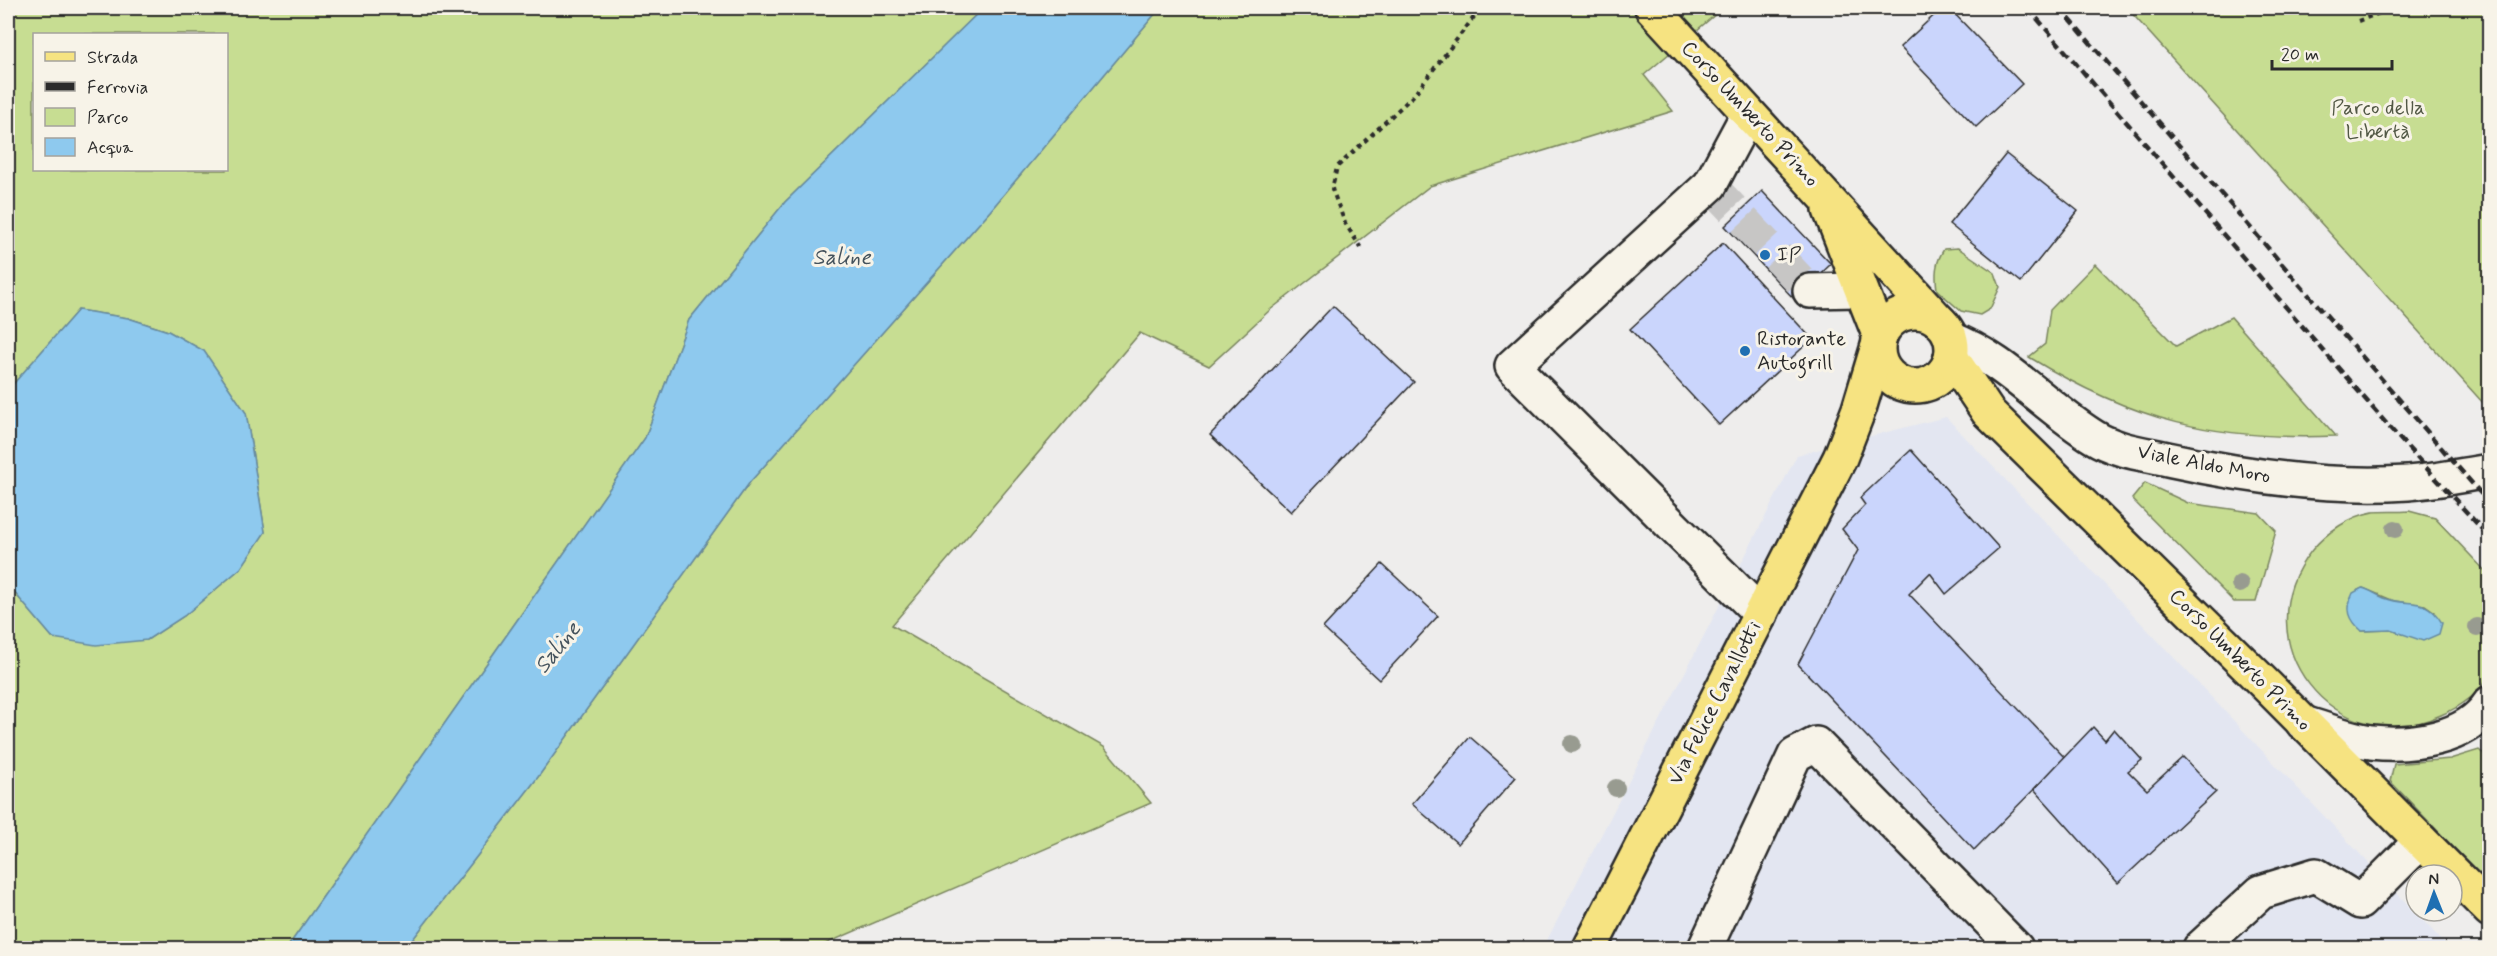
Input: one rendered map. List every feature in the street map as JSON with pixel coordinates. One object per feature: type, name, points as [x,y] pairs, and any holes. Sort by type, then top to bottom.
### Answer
[{"type":"main road","name":"Corso Umberto Primo","points":[[1652,8],[1825,195],[1947,339],[1988,412],[2490,910]]},
{"type":"main road","name":"Corso Umberto Primo","points":[[1825,195],[1878,343]]},
{"type":"main road","points":[[1906,313],[1923,313],[1947,339],[1946,368],[1938,377],[1911,385],[1886,372],[1880,361],[1878,343],[1885,326],[1906,313]]},
{"type":"main road","name":"Via Felice Cavallotti","points":[[1590,948],[1840,458],[1878,343]]},
{"type":"main road","name":"Corso Umberto Primo","points":[[1911,385],[1988,412]]},
{"type":"main road","name":"Via Felice Cavallotti","points":[[1840,458],[1888,397],[1911,385]]},
{"type":"street","points":[[1748,114],[1710,185],[1512,366],[1761,614]]},
{"type":"street","points":[[1809,291],[1859,290]]},
{"type":"street","name":"Viale Aldo Moro","points":[[1947,339],[1968,346],[1989,358],[2095,438],[2127,450],[2273,478],[2341,484],[2411,483],[2490,471]]},
{"type":"street","points":[[2303,723],[2370,742],[2425,739],[2442,736],[2468,725],[2490,703]]},
{"type":"street","points":[[1705,948],[1795,755],[1816,744],[2016,948]]},
{"type":"street","points":[[2200,948],[2261,892],[2316,875],[2360,902],[2421,841]]},
{"type":"path","points":[[1361,248],[1345,223],[1332,189],[1337,167],[1413,96],[1481,8]]},
{"type":"path","points":[[2358,21],[2394,8]]},
{"type":"shaded area","points":[[1946,417],[2404,900],[2404,923],[2425,923],[2449,948],[1543,948],[1797,455]]},
{"type":"green space","points":[[8,8],[983,8],[785,202],[689,320],[645,438],[287,948],[8,948],[8,585],[53,638],[147,640],[184,616],[241,568],[265,532],[246,413],[204,351],[168,331],[128,318],[78,310],[8,390]]},
{"type":"green space","points":[[1160,8],[1723,8],[1644,75],[1673,111],[1430,186],[1270,310],[1209,366],[1140,333],[892,625],[1104,747],[1151,803],[816,948],[406,948],[538,777],[750,482],[990,211]]},
{"type":"green space","name":"Parco della Libertà","points":[[2127,8],[2489,8],[2489,399],[2484,404]]},
{"type":"green space","points":[[1958,248],[1995,273],[2000,287],[1990,309],[1980,315],[1961,311],[1937,290],[1936,269],[1941,254],[1944,249]]},
{"type":"green space","points":[[2095,264],[2176,346],[2231,317],[2336,436],[2252,435],[2176,422],[2104,397],[2029,357],[2045,344],[2050,310]]},
{"type":"green space","points":[[2145,483],[2188,503],[2259,513],[2276,531],[2256,602],[2234,602],[2132,499]]},
{"type":"green space","points":[[2409,511],[2435,518],[2489,575],[2491,637],[2489,670],[2487,678],[2477,692],[2441,715],[2402,726],[2366,723],[2334,708],[2309,685],[2293,655],[2286,621],[2292,585],[2312,550],[2340,526],[2356,517],[2373,512]],"holes":[[[2363,588],[2394,601],[2425,605],[2435,612],[2403,634],[2391,630],[2362,631],[2358,590]]]},
{"type":"green space","points":[[2479,750],[2490,760],[2489,873],[2480,875],[2390,781],[2394,764],[2450,759]]},
{"type":"water","name":"Saline","points":[[983,8],[1160,8],[990,211],[750,482],[538,777],[406,948],[287,948],[645,438],[689,320],[785,202]]},
{"type":"water","points":[[78,310],[128,318],[168,331],[204,351],[246,413],[265,532],[241,568],[184,616],[147,640],[96,645],[53,638],[8,585],[8,390]]},
{"type":"water","points":[[2362,588],[2393,601],[2416,603],[2429,608],[2442,623],[2439,634],[2423,641],[2391,630],[2362,631],[2351,618],[2349,604],[2353,593]]},
{"type":"building","points":[[1942,8],[1949,8],[2022,84],[1976,127],[1900,47]]},
{"type":"building","points":[[2006,154],[2078,211],[2021,282],[1949,224]]},
{"type":"building","points":[[1762,191],[1831,264],[1794,299],[1725,226]]},
{"type":"building","points":[[1723,243],[1812,339],[1719,425],[1630,329]]},
{"type":"building","points":[[1333,306],[1414,382],[1291,512],[1210,435]]},
{"type":"building","points":[[1911,450],[1999,548],[1946,594],[1930,573],[1909,594],[2065,758],[1974,850],[1798,664],[1858,550],[1842,529],[1865,505],[1860,498]]},
{"type":"building","points":[[1382,564],[1438,616],[1379,680],[1323,628]]},
{"type":"building","points":[[2093,727],[2105,740],[2114,729],[2142,760],[2128,771],[2147,790],[2183,757],[2216,792],[2118,883],[2034,789]]},
{"type":"building","points":[[1470,737],[1516,777],[1458,844],[1412,804]]},
{"type":"tunnel","points":[[1710,185],[1810,291]]},
{"type":"railway","points":[[2028,8],[2391,429],[2490,538]]},
{"type":"railway","points":[[2060,8],[2490,504]]},
{"type":"place","name":"IP","points":[[1765,255]]},
{"type":"place","name":"Ristorante Autogrill","points":[[1745,351]]}]
